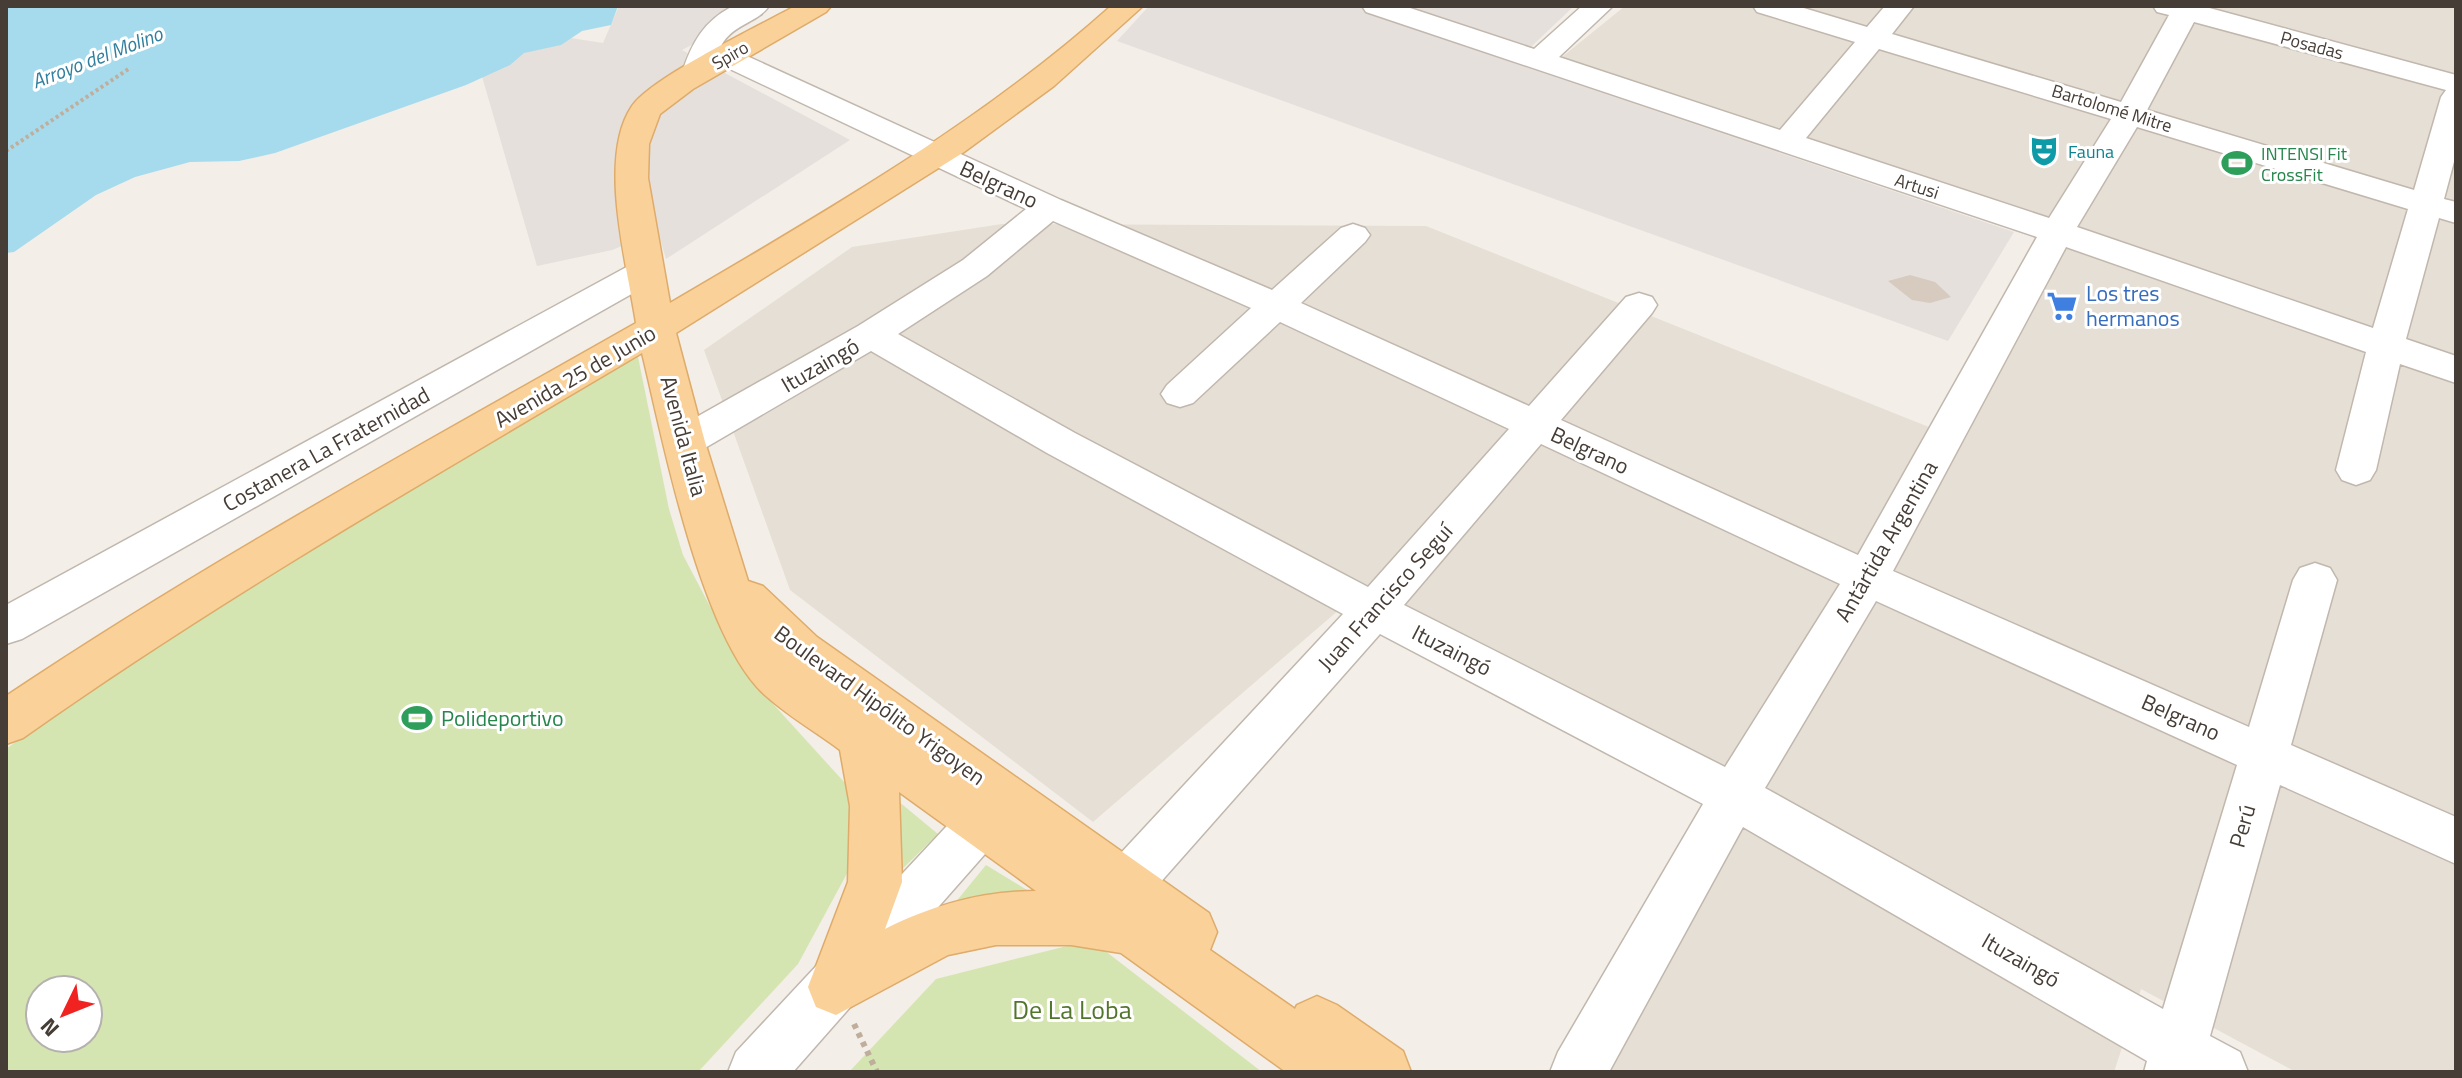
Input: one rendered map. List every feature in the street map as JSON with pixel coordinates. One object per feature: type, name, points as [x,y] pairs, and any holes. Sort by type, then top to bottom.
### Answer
[{"type":"main road","name":"Spiro","points":[[646,109],[712,65],[816,6]]},
{"type":"main road","name":"Avenida 25 de Junio","points":[[6,723],[174,607],[656,330],[937,155],[1031,91],[1078,54],[1128,6]]},
{"type":"main road","name":"Avenida Italia","points":[[646,109],[632,144],[631,178],[646,271],[656,330],[684,442],[723,574]]},
{"type":"main road","name":"Boulevard Hipólito Yrigoyen","points":[[723,574],[749,640],[781,681],[863,739],[994,810]]},
{"type":"main road","name":"Boulevard Hipólito Yrigoyen","points":[[723,574],[800,651],[994,810],[1130,908],[1382,1072]]},
{"type":"main road","points":[[836,987],[875,882],[876,806],[863,739]]},
{"type":"main road","name":"Boulevard Hipólito Yrigoyen","points":[[1130,908],[1336,1072]]},
{"type":"main road","points":[[836,987],[924,938],[993,917],[1073,917],[1130,908]]},
{"type":"street","points":[[712,65],[704,48],[721,21],[755,6]]},
{"type":"street","name":"Artusi","points":[[1376,6],[2057,232],[2456,370]]},
{"type":"street","points":[[1538,60],[1599,6]]},
{"type":"street","name":"Bartolomé Mitre","points":[[1767,6],[2441,208]]},
{"type":"street","points":[[1785,144],[1900,6]]},
{"type":"street","name":"Posadas","points":[[2180,8],[2456,84]]},
{"type":"street","name":"Antártida Argentina","points":[[1578,1072],[1734,796],[1867,578],[2057,232],[2130,113],[2180,8]]},
{"type":"street","name":"Belgrano","points":[[712,65],[937,155],[1277,306],[1867,578],[2456,841]]},
{"type":"street","points":[[2356,470],[2386,346],[2441,208],[2456,97]]},
{"type":"street","points":[[871,335],[975,268],[1049,207]]},
{"type":"street","points":[[1180,394],[1353,235]]},
{"type":"street","name":"Costanera La Fraternidad","points":[[6,626],[646,271]]},
{"type":"street","name":"Juan Francisco Seguí","points":[[1130,908],[1374,610],[1639,305]]},
{"type":"street","name":"Ituzaingó","points":[[684,442],[871,335],[1061,443],[1374,610],[1734,796],[2175,1060],[2220,1072]]},
{"type":"street","name":"Perú","points":[[2175,1060],[2315,580]]},
{"type":"street","points":[[756,1072],[994,810]]},
{"type":"path","points":[[6,151],[130,68]]},
{"type":"path","points":[[836,987],[877,1072]]},
{"type":"shaded area","points":[[619,6],[765,6],[682,50],[850,140],[666,259],[658,232],[612,250],[537,266],[472,42],[506,28],[603,43]]},
{"type":"shaded area","points":[[1149,6],[1574,6],[1514,63],[2014,232],[1948,341],[1117,41]]},
{"type":"shaded area","points":[[1625,6],[2456,6],[2456,1072],[2296,1072],[2141,989],[2114,1072],[1595,1072],[1749,793],[1362,590],[1093,822],[790,590],[704,350],[852,247],[1002,224],[1426,226],[1964,441],[2074,228],[1562,57]]},
{"type":"green space","name":"Polideportivo","points":[[638,357],[669,509],[683,555],[745,673],[845,783],[857,855],[798,964],[698,1072],[6,1072],[6,749],[91,686],[274,561]]},
{"type":"green space","points":[[892,796],[938,834],[890,881]]},
{"type":"green space","points":[[986,865],[1027,890],[950,909]]},
{"type":"green space","name":"De La Loba","points":[[1091,940],[1262,1072],[849,1072],[936,979]]},
{"type":"water","name":"Arroyo del Molino","points":[[6,6],[618,6],[611,25],[582,31],[561,45],[524,53],[510,65],[466,85],[275,153],[239,161],[190,162],[135,177],[96,195],[14,252],[6,253]]},
{"type":"building","points":[[1910,275],[1935,282],[1951,297],[1930,303],[1912,300],[1888,281]]},
{"type":"place","name":"Fauna","points":[[2044,151]]},
{"type":"place","name":"INTENSI Fit CrossFit","points":[[2237,163]]},
{"type":"place","name":"Los tres hermanos","points":[[2062,306]]},
{"type":"place","name":"Polideportivo","points":[[417,718]]}]
